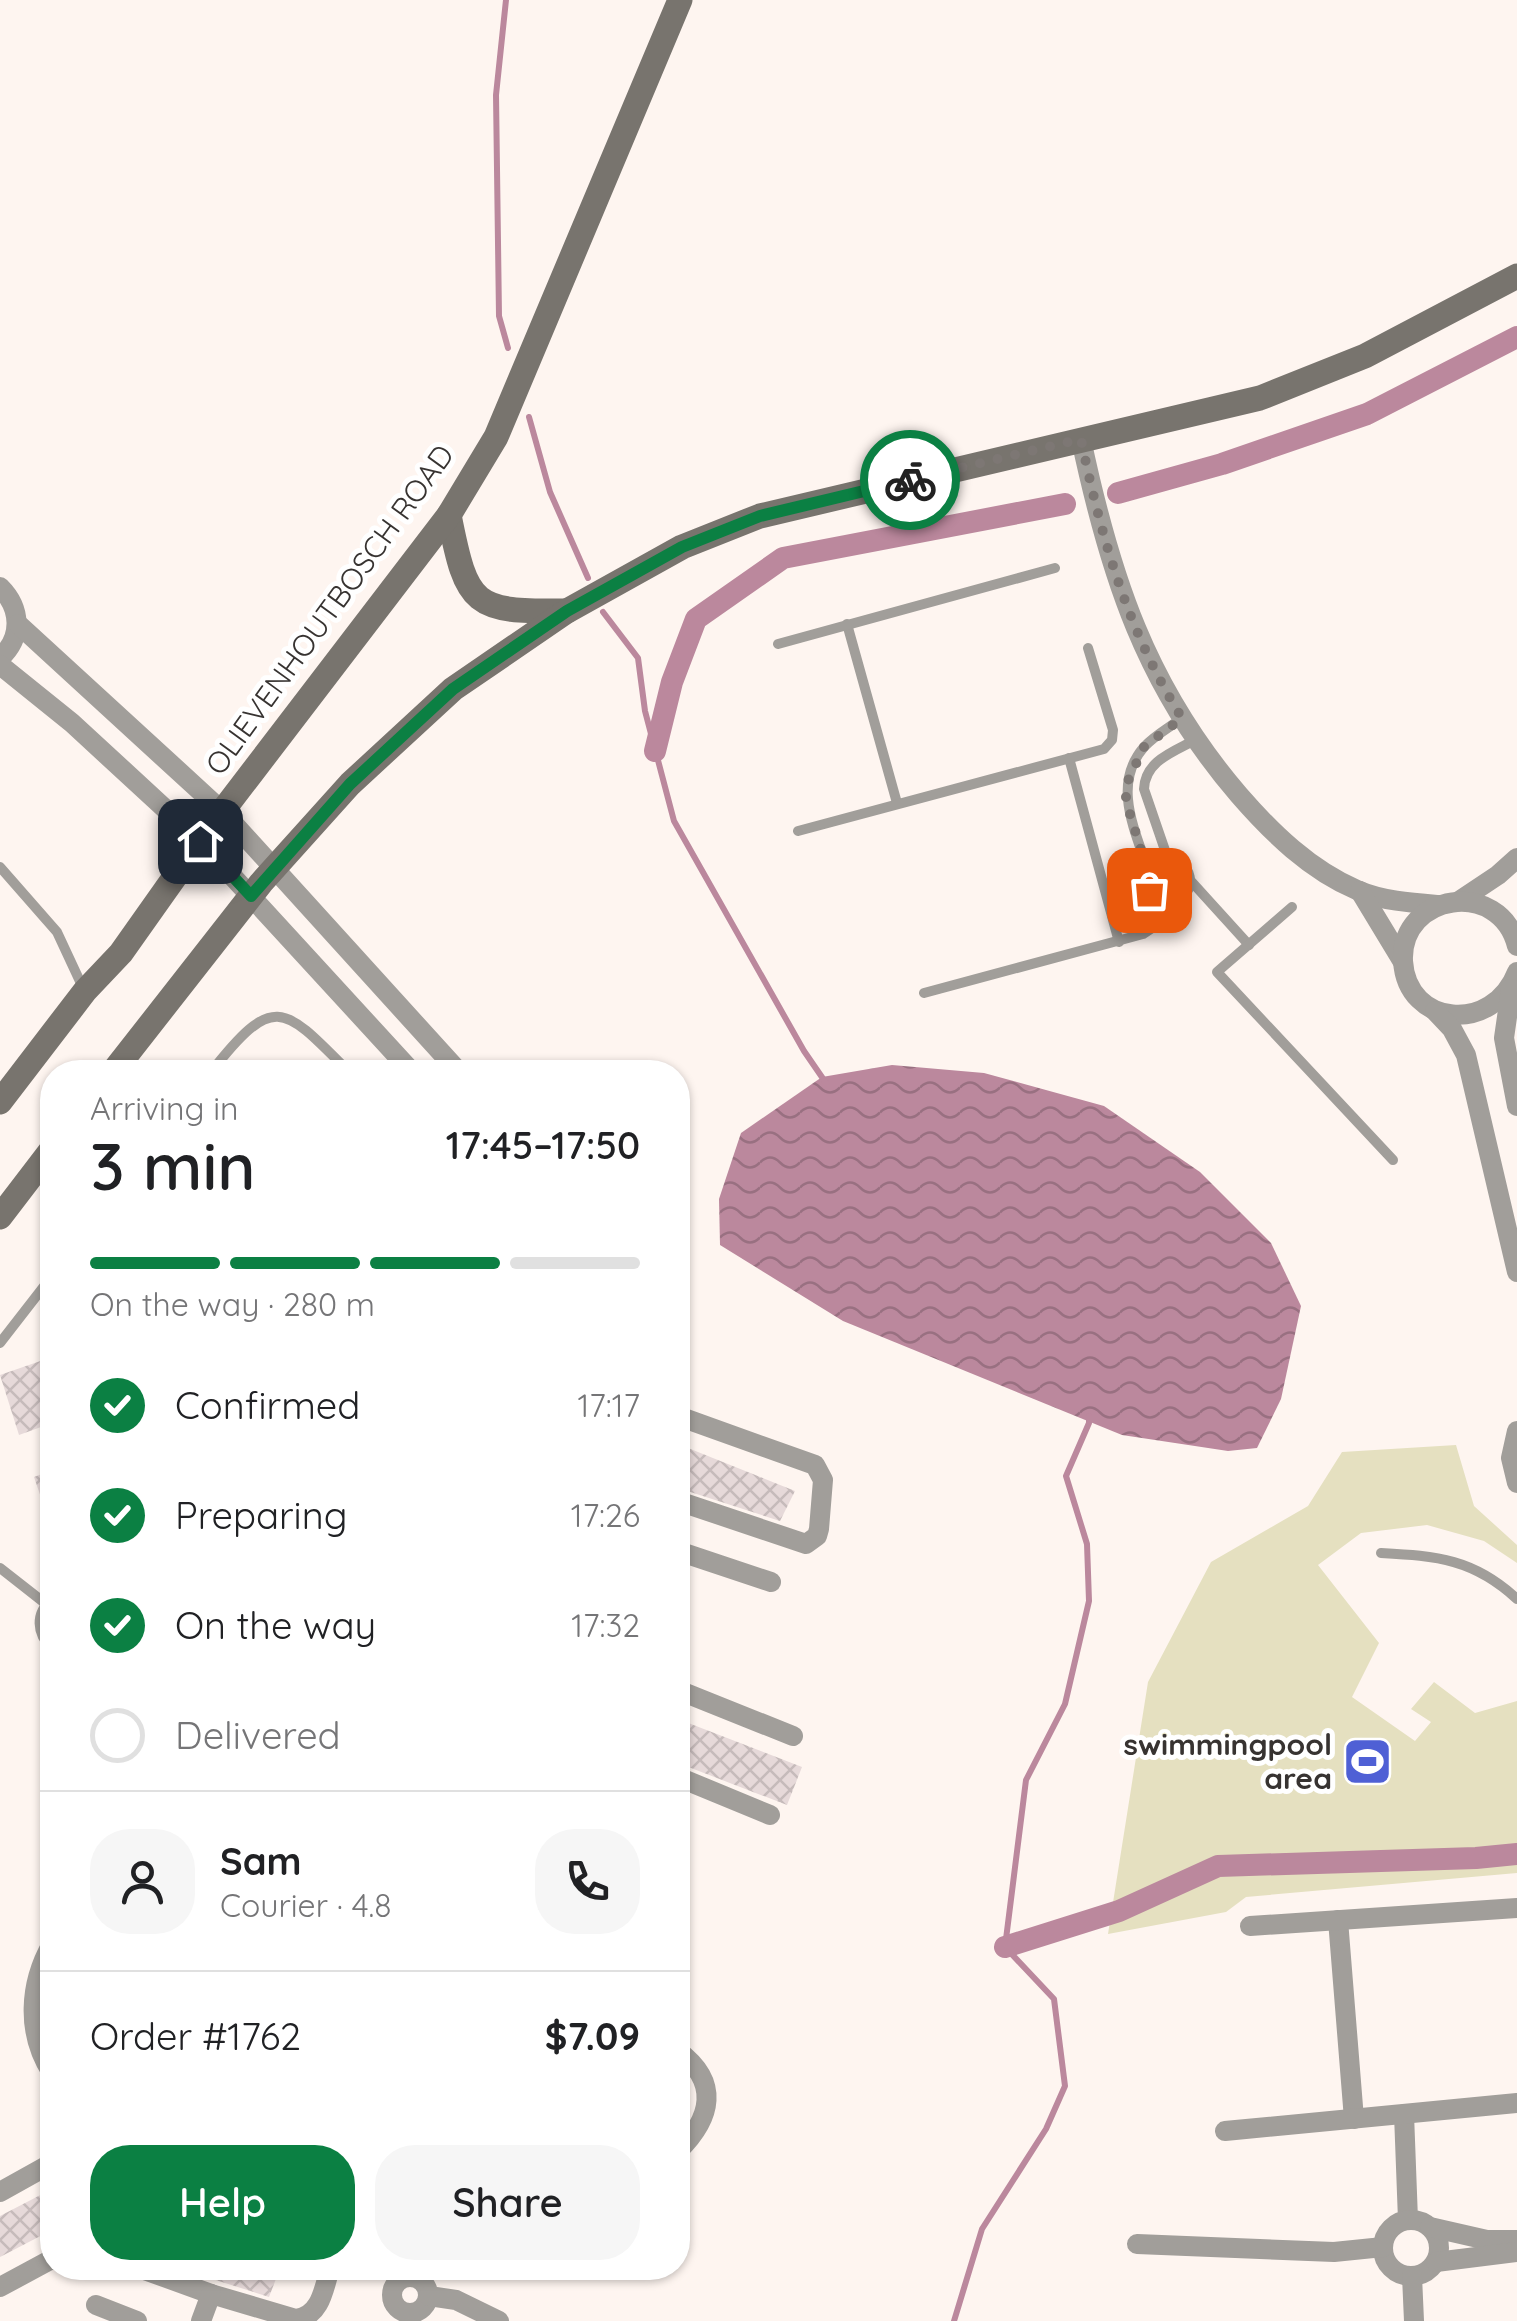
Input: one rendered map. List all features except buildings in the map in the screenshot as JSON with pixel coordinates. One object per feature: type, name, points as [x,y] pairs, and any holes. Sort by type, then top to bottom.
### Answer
[{"type":"main road","name":"OLIEVENHOUTBOSCH ROAD","points":[[0,1102],[85,990],[121,953],[200,841],[448,514],[496,437],[680,0]]},
{"type":"main road","points":[[121,1060],[251,896],[350,784],[453,689],[567,611],[682,547],[760,516],[1260,398],[1365,356],[1517,276]]},
{"type":"main road","points":[[448,514],[459,567],[466,584],[482,600],[511,612],[567,611]]},
{"type":"main road","points":[[0,1216],[40,1165]]},
{"type":"street","points":[[1081,439],[1100,528],[1132,622],[1158,680],[1195,740],[1261,820],[1316,868],[1360,891],[1404,902],[1476,903],[1505,920],[1516,941]]},
{"type":"street","points":[[0,587],[16,609],[18,624],[0,661],[200,841],[401,1060]]},
{"type":"street","points":[[18,624],[222,812],[447,1060]]},
{"type":"street","points":[[1517,858],[1498,875],[1424,914],[1405,944],[1404,962],[1417,996],[1460,1041],[1517,1272]]},
{"type":"street","points":[[1360,891],[1404,962]]},
{"type":"street","points":[[1516,941],[1517,912]]},
{"type":"street","points":[[1432,1008],[1453,1016],[1476,1014],[1496,1004],[1514,980]]},
{"type":"street","points":[[1483,1122],[1517,1110],[1504,1038],[1514,980]]},
{"type":"street","points":[[690,1420],[815,1465],[823,1480],[819,1529],[806,1544],[690,1505]]},
{"type":"street","points":[[1517,1432],[1511,1458],[1517,1482]]},
{"type":"street","points":[[690,1559],[771,1582]]},
{"type":"street","points":[[690,1695],[793,1736]]},
{"type":"street","points":[[690,1782],[770,1815]]},
{"type":"street","points":[[1250,1926],[1517,1908]]},
{"type":"street","points":[[1338,1920],[1354,2119]]},
{"type":"street","points":[[40,1968],[33,1998],[40,2046]]},
{"type":"street","points":[[690,2067],[704,2081],[707,2096],[706,2112],[690,2138]]},
{"type":"street","points":[[1224,2131],[1517,2103]]},
{"type":"street","points":[[1404,2114],[1408,2220]]},
{"type":"street","points":[[0,2192],[40,2170]]},
{"type":"street","points":[[1430,2227],[1439,2244],[1436,2262],[1430,2269],[1412,2276],[1388,2266],[1382,2247],[1390,2228],[1408,2220],[1487,2240],[1517,2240]]},
{"type":"street","points":[[1136,2244],[1334,2252],[1382,2247]]},
{"type":"street","points":[[1436,2262],[1517,2252]]},
{"type":"street","points":[[0,2287],[40,2265]]},
{"type":"street","points":[[1412,2276],[1414,2321]]},
{"type":"street","points":[[172,2280],[303,2318],[316,2308],[326,2280]]},
{"type":"street","points":[[395,2280],[393,2315],[424,2308],[429,2296],[418,2280]]},
{"type":"street","points":[[201,2321],[211,2294]]},
{"type":"street","points":[[429,2296],[456,2300],[499,2321]]},
{"type":"street","points":[[96,2305],[137,2321]]},
{"type":"lane","points":[[778,644],[1055,568]]},
{"type":"lane","points":[[848,624],[897,803]]},
{"type":"lane","points":[[798,831],[1104,748],[1112,740],[1113,730],[1088,648]]},
{"type":"lane","points":[[1178,900],[1169,902],[1154,896],[1147,881],[1126,801],[1126,785],[1144,747],[1182,718]]},
{"type":"lane","points":[[1168,860],[1144,790],[1145,778],[1156,762],[1195,740]]},
{"type":"lane","points":[[1069,758],[1120,942]]},
{"type":"lane","points":[[1148,873],[1153,866],[1168,860],[1183,865],[1190,880],[1249,945]]},
{"type":"lane","points":[[0,868],[56,932],[85,990]]},
{"type":"lane","points":[[924,993],[1120,942],[1160,925],[1170,916],[1190,880]]},
{"type":"lane","points":[[1292,907],[1217,972],[1392,1160]]},
{"type":"lane","points":[[220,1060],[243,1031],[277,1015],[292,1019],[336,1060]]},
{"type":"lane","points":[[0,1343],[40,1291]]},
{"type":"lane","points":[[1381,1553],[1427,1555],[1472,1566],[1517,1598]]},
{"type":"lane","points":[[0,1568],[40,1596]]},
{"type":"shaded area","points":[[1456,1445],[1474,1506],[1517,1545],[1517,1563],[1484,1541],[1427,1525],[1361,1533],[1318,1565],[1379,1643],[1352,1697],[1415,1741],[1431,1722],[1411,1709],[1434,1682],[1475,1713],[1517,1701],[1517,1873],[1246,1897],[1226,1912],[1108,1934],[1148,1682],[1211,1562],[1308,1506],[1342,1452]]},
{"type":"water","points":[[892,1065],[984,1073],[1104,1106],[1200,1172],[1271,1243],[1301,1306],[1281,1399],[1257,1448],[1228,1451],[1122,1435],[843,1321],[720,1245],[719,1199],[741,1133],[822,1077]]},
{"type":"waterway","points":[[506,0],[496,95],[499,316],[508,348]]},
{"type":"waterway","points":[[1118,493],[1222,464],[1367,414],[1517,337]]},
{"type":"waterway","points":[[529,417],[550,492],[588,578]]},
{"type":"waterway","points":[[655,751],[672,682],[696,619],[783,558],[1065,504]]},
{"type":"waterway","points":[[603,612],[638,658],[645,711],[674,821],[826,1083]]},
{"type":"waterway","points":[[954,2321],[982,2229],[1046,2129],[1065,2086],[1054,1999],[1005,1947],[1026,1780],[1065,1704],[1089,1601],[1087,1544],[1066,1476],[1089,1416]]},
{"type":"waterway","points":[[1005,1947],[1119,1911],[1218,1866],[1517,1854]]},
{"type":"way so far","points":[[910,480],[1081,439],[1100,528],[1132,622],[1158,680],[1182,718],[1144,747],[1126,785],[1126,801],[1148,873],[1149,890]]},
{"type":"place","name":"swimmingpool area","points":[[1367,1762]]},
{"type":"route","points":[[200,841],[251,896],[350,784],[453,689],[567,611],[682,547],[760,516],[910,480]]}]
